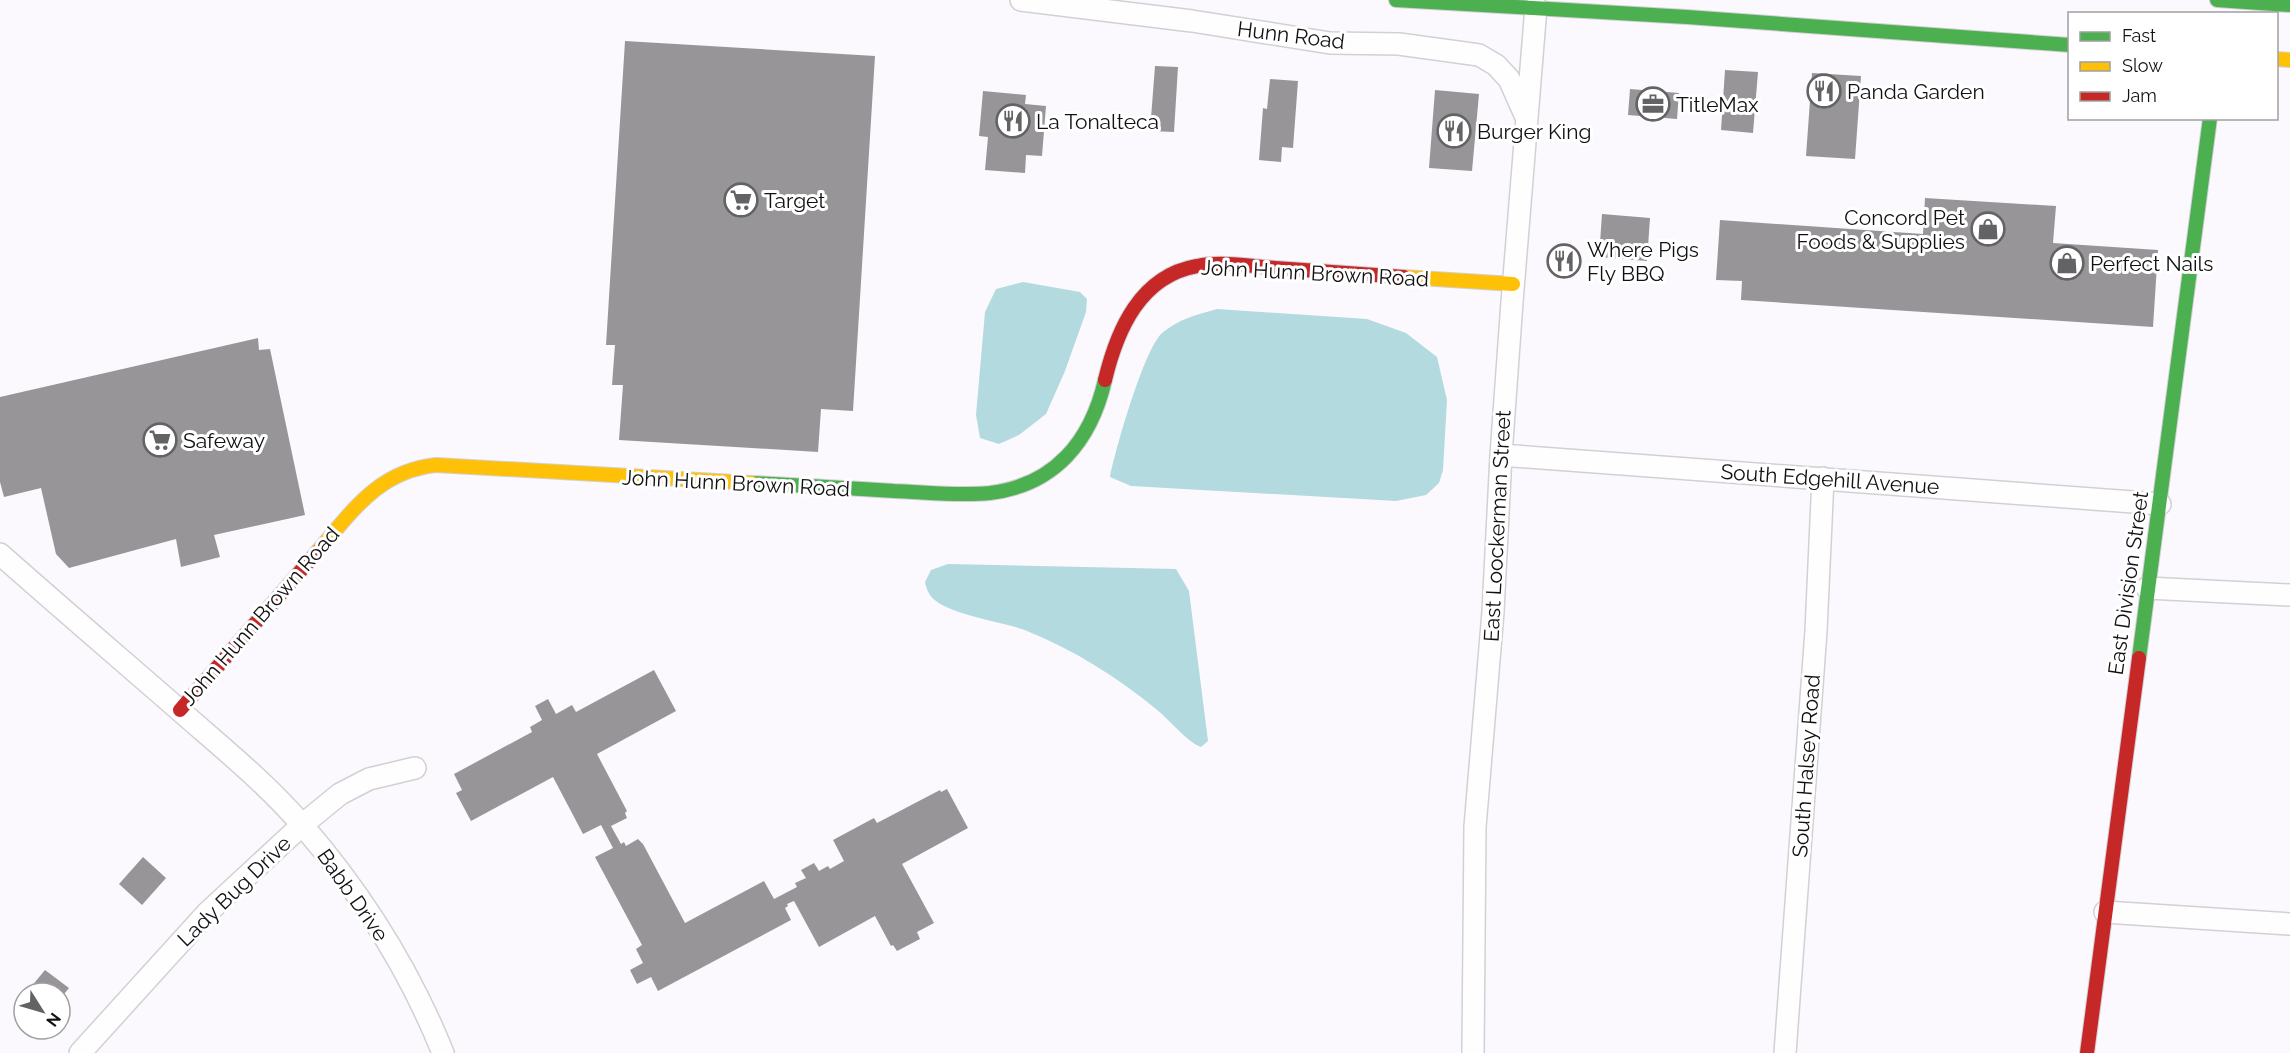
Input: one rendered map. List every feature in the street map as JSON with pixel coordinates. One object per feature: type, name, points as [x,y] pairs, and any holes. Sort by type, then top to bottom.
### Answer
[{"type":"main road","points":[[1396,0],[1536,4],[2068,45]]},
{"type":"main road","points":[[2217,0],[2290,5]]},
{"type":"main road","name":"East Division Street","points":[[2087,1053],[2210,120]]},
{"type":"main road","name":"John Hunn Brown Road","points":[[180,710],[360,503],[375,488],[405,470],[436,465],[961,494],[1014,488],[1057,465],[1076,447],[1090,426],[1099,404],[1122,325],[1149,290],[1172,275],[1191,267],[1236,265],[1513,291]]},
{"type":"street","name":"Hunn Road","points":[[1021,0],[1192,21],[1330,43],[1399,44],[1479,55],[1496,65],[1509,79],[1527,119]]},
{"type":"street","name":"East Loockerman Street","points":[[1473,1053],[1475,827],[1493,612],[1501,455],[1536,4]]},
{"type":"street","name":"South Edgehill Avenue","points":[[1501,455],[2160,504]]},
{"type":"street","name":"South Halsey Road","points":[[1785,1053],[1816,632],[1823,478]]},
{"type":"street","name":"John Hunn Brown Road","points":[[0,554],[180,710]]},
{"type":"street","points":[[2147,588],[2290,595]]},
{"type":"street","name":"Babb Drive","points":[[180,710],[237,761],[302,825],[329,858],[386,940],[415,991],[443,1053]]},
{"type":"street","name":"Lady Bug Drive","points":[[80,1053],[207,913],[302,825],[340,794],[369,779],[415,768]]},
{"type":"street","points":[[2105,912],[2290,924]]},
{"type":"water","points":[[1023,282],[1080,292],[1087,299],[1086,312],[1065,371],[1046,414],[1019,435],[999,444],[980,438],[976,415],[985,312],[996,289]]},
{"type":"water","points":[[1217,309],[1367,319],[1406,333],[1437,357],[1447,400],[1443,470],[1439,483],[1426,495],[1396,501],[1131,486],[1110,477],[1131,401],[1155,343],[1162,333],[1175,324]]},
{"type":"water","points":[[948,564],[1176,569],[1189,591],[1208,741],[1201,747],[1196,744],[1126,686],[1062,647],[1017,627],[961,613],[937,602],[929,593],[925,582],[931,570]]},
{"type":"building","name":"Target","points":[[625,41],[875,56],[853,411],[821,409],[818,452],[619,440],[623,385],[612,385],[615,345],[606,345]]},
{"type":"building","points":[[1155,66],[1178,67],[1174,132],[1150,131]]},
{"type":"building","points":[[1725,70],[1758,72],[1753,133],[1721,130]]},
{"type":"building","points":[[1812,73],[1861,76],[1855,159],[1806,156]]},
{"type":"building","points":[[1270,79],[1298,81],[1293,148],[1282,147],[1281,162],[1259,160],[1263,108],[1267,109]]},
{"type":"building","name":"TitleMax","points":[[1630,89],[1679,93],[1677,119],[1628,115]]},
{"type":"building","name":"Burger King","points":[[1435,90],[1479,94],[1472,171],[1429,168]]},
{"type":"building","name":"La Tonalteca","points":[[983,91],[1026,95],[1025,104],[1046,106],[1042,156],[1026,155],[1025,173],[985,170],[988,137],[979,136]]},
{"type":"building","points":[[1925,198],[2056,206],[2053,243],[2158,250],[2153,327],[1741,300],[1742,281],[1716,280],[1720,220],[1923,234]]},
{"type":"building","points":[[1602,214],[1650,218],[1647,261],[1599,257]]},
{"type":"building","name":"Safeway","points":[[258,338],[259,350],[270,349],[305,515],[214,535],[220,557],[181,567],[176,539],[69,568],[56,554],[41,488],[4,497],[0,482],[0,397]]},
{"type":"building","points":[[654,670],[676,711],[597,754],[627,811],[625,813],[627,818],[611,826],[621,844],[624,842],[626,846],[638,839],[643,844],[685,923],[764,881],[774,899],[797,887],[795,883],[806,878],[801,870],[814,863],[819,871],[828,866],[830,869],[844,861],[833,840],[874,818],[877,823],[940,790],[941,792],[947,789],[968,828],[902,864],[934,923],[917,932],[920,939],[897,951],[893,945],[891,946],[875,916],[819,947],[794,901],[787,904],[785,908],[791,920],[658,991],[651,977],[637,984],[630,970],[643,963],[636,949],[642,945],[595,857],[613,848],[601,825],[583,834],[553,777],[471,821],[456,793],[462,790],[454,774],[532,732],[530,727],[542,720],[535,706],[548,699],[556,714],[572,705],[576,712]]},
{"type":"building","points":[[143,857],[166,878],[142,905],[119,884]]},
{"type":"building","points":[[45,970],[60,981],[36,981]]},
{"type":"traffic: fast","points":[[1396,0],[1687,17],[2068,45]]},
{"type":"traffic: fast","points":[[2217,0],[2290,5]]},
{"type":"traffic: fast","points":[[2139,658],[2210,120]]},
{"type":"traffic: fast","points":[[752,483],[954,494],[990,493],[1013,488],[1033,481],[1051,470],[1067,456],[1080,440],[1090,422],[1105,380]]},
{"type":"traffic: slow","points":[[2278,59],[2290,60]]},
{"type":"traffic: slow","points":[[1404,277],[1513,284]]},
{"type":"traffic: slow","points":[[317,552],[355,508],[382,485],[416,469],[436,465],[752,483]]},
{"type":"traffic: jam","points":[[1105,380],[1116,342],[1134,308],[1160,281],[1177,272],[1197,266],[1226,264],[1404,277]]},
{"type":"traffic: jam","points":[[180,710],[317,552]]},
{"type":"traffic: jam","points":[[2087,1053],[2139,658]]},
{"type":"place","name":"Panda Garden","points":[[1824,91]]},
{"type":"place","name":"TitleMax","points":[[1653,104]]},
{"type":"place","name":"La Tonalteca","points":[[1013,121]]},
{"type":"place","name":"Burger King","points":[[1454,131]]},
{"type":"place","name":"Target","points":[[741,200]]},
{"type":"place","name":"Concord Pet Foods & Supplies","points":[[1988,229]]},
{"type":"place","name":"Where Pigs Fly BBQ","points":[[1564,261]]},
{"type":"place","name":"Perfect Nails","points":[[2067,263]]},
{"type":"place","name":"Safeway","points":[[160,440]]}]
